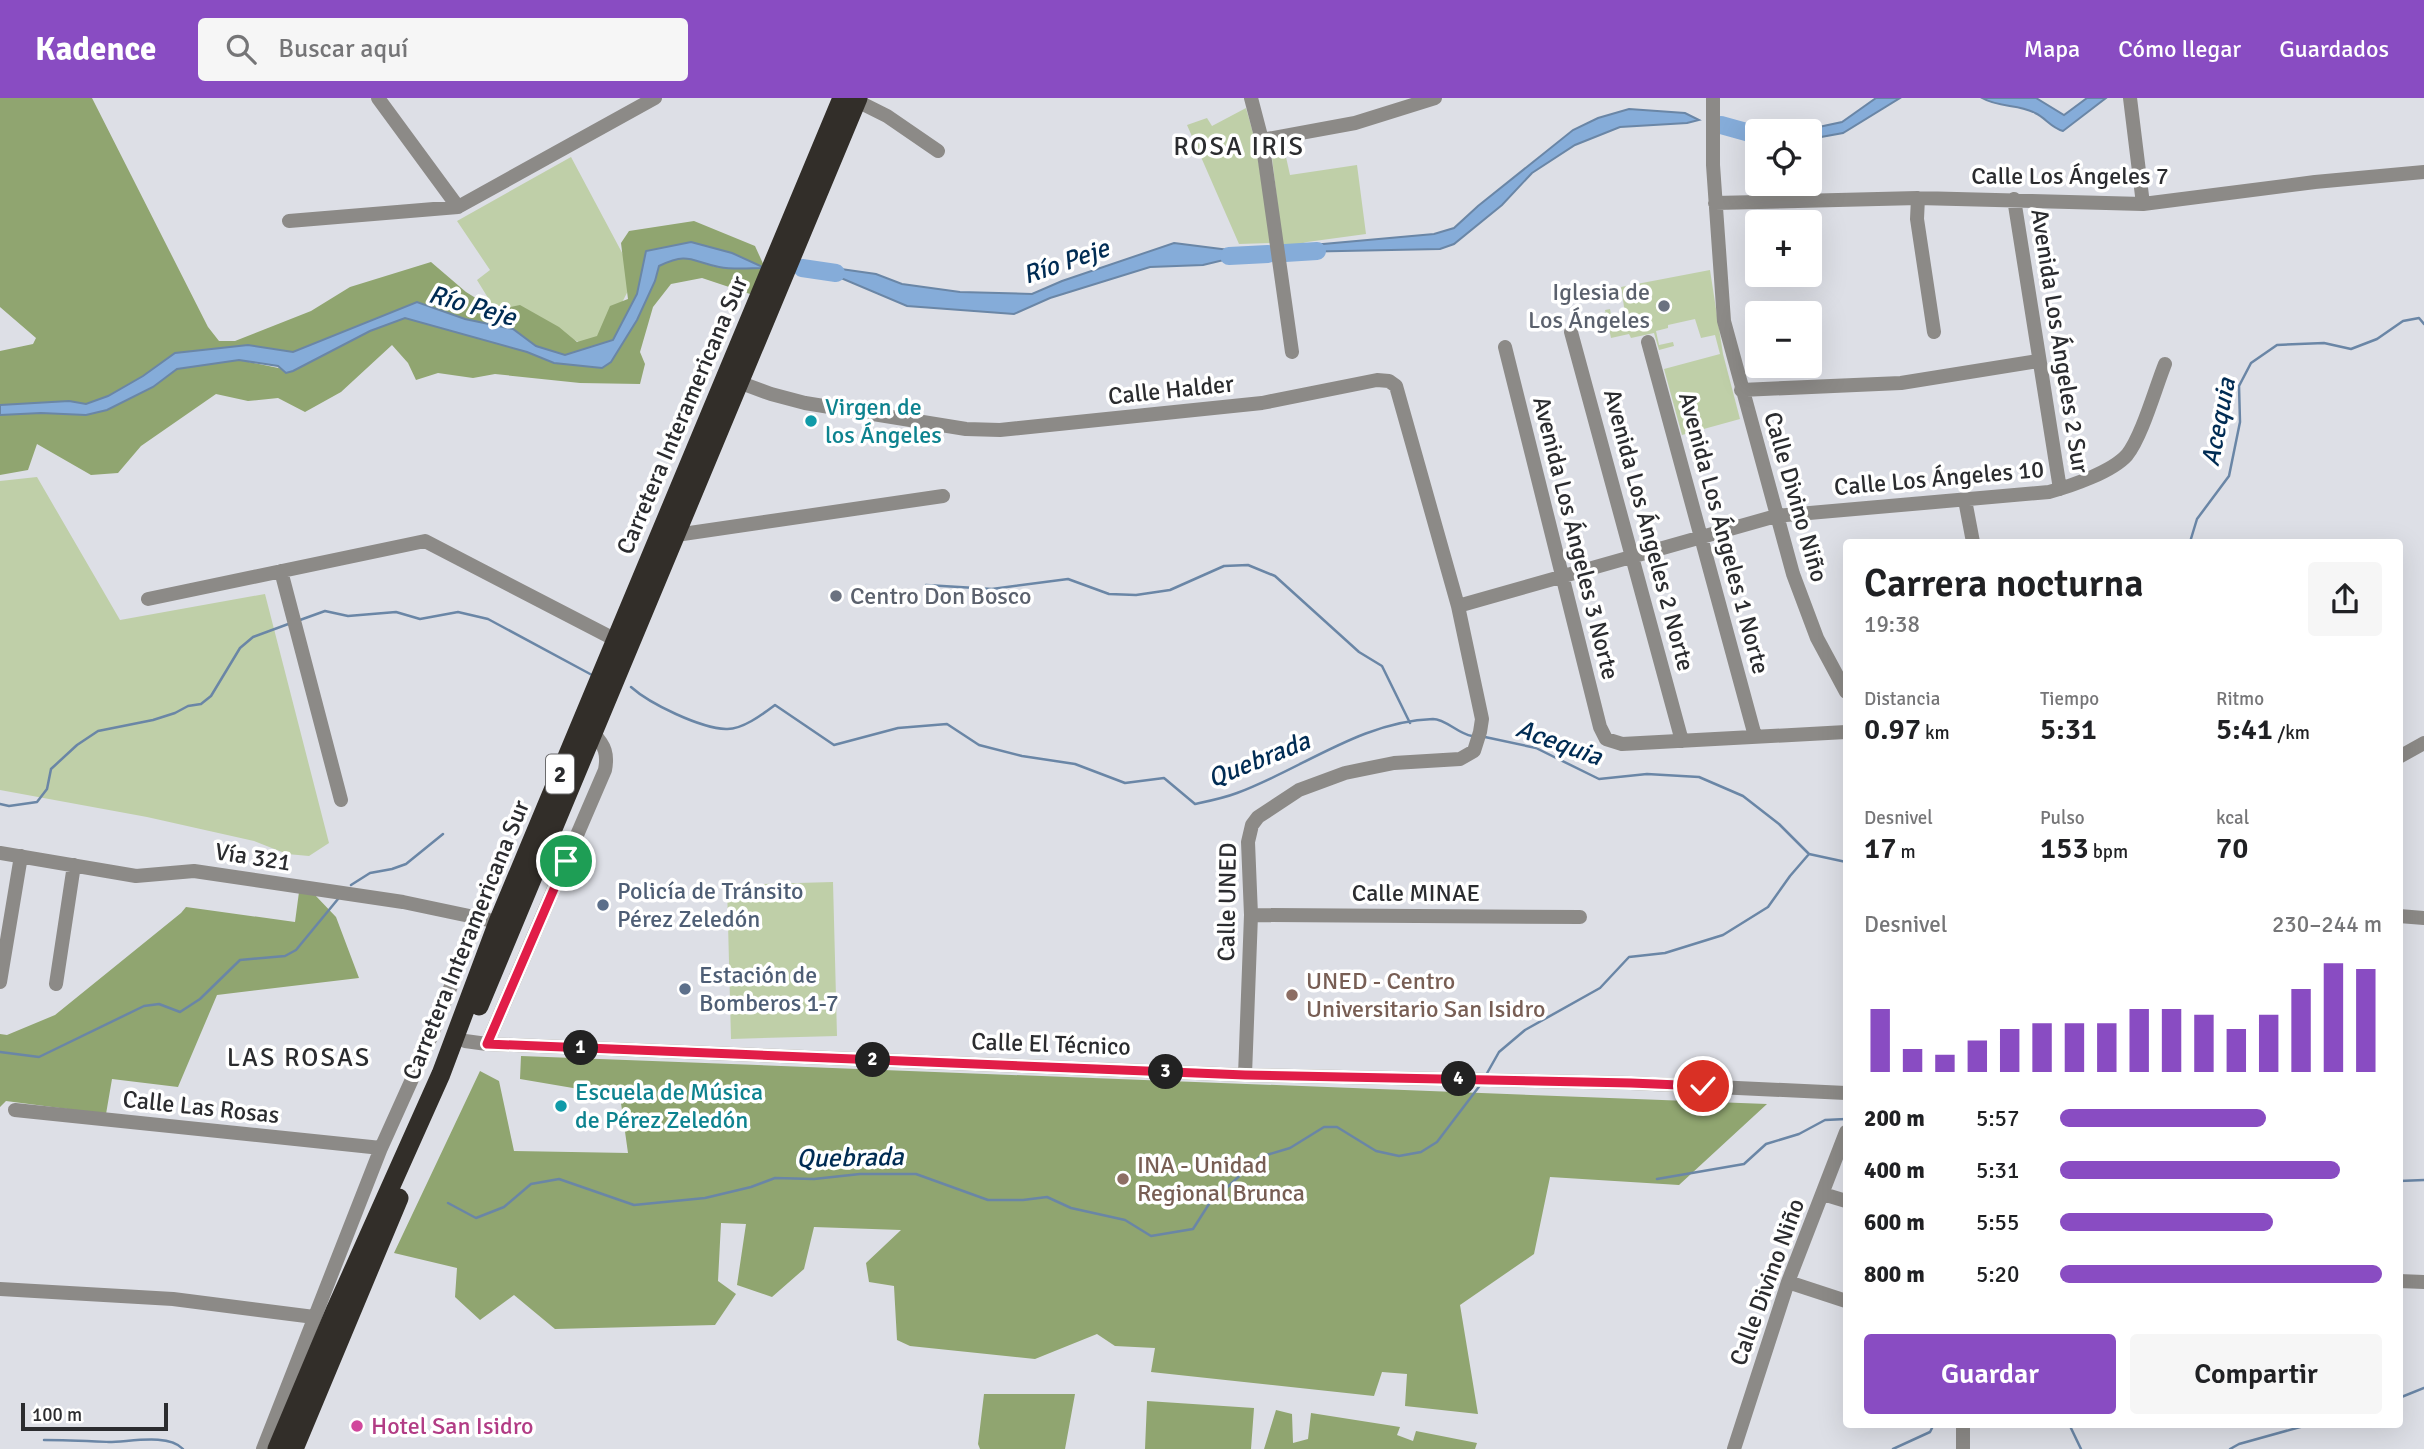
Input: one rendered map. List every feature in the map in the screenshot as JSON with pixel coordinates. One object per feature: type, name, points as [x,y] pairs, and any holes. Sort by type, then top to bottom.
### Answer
[{"type":"highway","name":"Carretera Interamericana Sur","points":[[294,1449],[464,1041],[498,922],[615,640],[846,128],[852,99]]},
{"type":"highway","name":"Carretera Interamericana Sur","points":[[277,1449],[354,1242],[440,1074],[530,885],[676,534],[732,380],[852,99]]},
{"type":"highway","points":[[498,922],[511,917],[530,885]]},
{"type":"highway","points":[[440,1074],[464,1041]]},
{"type":"street","points":[[378,98],[458,207]]},
{"type":"street","points":[[289,221],[458,207],[655,98]]},
{"type":"street","points":[[1251,98],[1262,140],[1292,352]]},
{"type":"street","points":[[1262,140],[1355,123],[1435,98]]},
{"type":"street","name":"Calle Divino Niño","points":[[1713,98],[1715,203],[1724,321],[1793,574],[1817,638],[1843,686]]},
{"type":"street","points":[[2130,98],[2143,204]]},
{"type":"street","points":[[852,99],[887,116],[938,151]]},
{"type":"street","name":"Calle Los Ángeles 7","points":[[1715,203],[1918,198],[2143,204],[2315,182],[2424,172]]},
{"type":"street","points":[[1918,198],[1917,219],[1934,332]]},
{"type":"street","name":"Avenida Los Ángeles 2 Sur","points":[[2014,200],[2060,489]]},
{"type":"street","name":"Avenida Los Ángeles 2 Norte","points":[[1571,332],[1682,740]]},
{"type":"street","name":"Avenida Los Ángeles 1 Norte","points":[[1648,342],[1755,736]]},
{"type":"street","name":"Avenida Los Ángeles 3 Norte","points":[[1505,347],[1600,727],[1606,739],[1622,744],[1682,740]]},
{"type":"street","points":[[1741,390],[1901,383],[2038,361]]},
{"type":"street","name":"Calle Los Ángeles 10","points":[[1458,606],[1776,516],[2060,489],[2102,471],[2126,456],[2136,439],[2165,364]]},
{"type":"street","name":"Calle Halder","points":[[732,380],[805,403],[966,429],[1000,430],[1262,403],[1377,380],[1389,381],[1396,386],[1458,606]]},
{"type":"street","points":[[676,534],[943,496]]},
{"type":"street","points":[[1965,500],[1972,539]]},
{"type":"street","points":[[148,599],[425,541],[615,640]]},
{"type":"street","points":[[281,571],[341,800]]},
{"type":"street","name":"Calle UNED","points":[[1245,1075],[1251,915],[1248,842],[1252,825],[1266,810],[1299,790],[1323,780],[1367,767],[1461,759],[1474,751],[1482,719],[1458,606]]},
{"type":"street","points":[[1682,740],[1843,732]]},
{"type":"street","points":[[487,1044],[605,770],[606,752],[594,734]]},
{"type":"street","points":[[2403,755],[2424,743]]},
{"type":"street","name":"Vía 321","points":[[0,853],[136,876],[194,871],[402,902],[498,922]]},
{"type":"street","points":[[0,982],[21,856]]},
{"type":"street","points":[[56,984],[74,865]]},
{"type":"street","name":"Calle MINAE","points":[[1251,915],[1580,918]]},
{"type":"street","points":[[2403,916],[2424,918]]},
{"type":"street","points":[[263,1449],[314,1317],[354,1242],[381,1149],[431,1037],[478,917]]},
{"type":"street","name":"Calle El Técnico","points":[[464,1041],[1245,1075],[1631,1083],[1843,1093]]},
{"type":"street","name":"Calle Las Rosas","points":[[15,1110],[381,1149]]},
{"type":"street","name":"Calle Divino Niño","points":[[1734,1449],[1788,1282],[1843,1140]]},
{"type":"street","points":[[1823,1194],[1843,1200]]},
{"type":"street","points":[[2403,1281],[2424,1282]]},
{"type":"street","points":[[1788,1282],[1843,1300]]},
{"type":"street","points":[[0,1289],[173,1299],[314,1317]]},
{"type":"street","points":[[1963,1428],[1964,1449]]},
{"type":"green space","points":[[0,98],[92,98],[208,327],[219,341],[235,341],[311,311],[350,287],[431,262],[466,292],[495,310],[520,305],[559,327],[577,342],[597,336],[610,306],[628,299],[621,243],[629,231],[694,221],[755,246],[765,268],[750,294],[702,278],[671,284],[653,307],[640,352],[645,364],[640,384],[580,383],[495,374],[473,378],[438,373],[416,380],[408,363],[392,345],[341,392],[305,412],[278,398],[248,401],[216,394],[141,446],[118,473],[91,475],[37,444],[28,470],[0,475],[0,415],[86,415],[107,410],[153,387],[177,369],[239,360],[293,371],[370,331],[405,318],[527,352],[554,363],[602,368],[655,281],[659,266],[687,258],[723,268],[763,268],[646,250],[637,294],[613,340],[565,355],[536,346],[513,329],[465,319],[417,302],[293,352],[248,345],[175,353],[143,376],[108,396],[86,404],[69,401],[0,405],[0,351],[33,344],[36,338],[0,307]]},
{"type":"green space","points":[[1246,108],[1255,140],[1271,243],[1239,244],[1187,125],[1207,118],[1212,126]]},
{"type":"green space","points":[[1284,148],[1290,175],[1357,165],[1366,234],[1283,248],[1271,150]]},
{"type":"green space","points":[[571,157],[635,277],[598,350],[493,306],[477,280],[490,270],[457,221]]},
{"type":"green space","points":[[1710,270],[1723,354],[1740,419],[1682,435],[1664,369],[1720,354],[1715,335],[1701,338],[1695,319],[1668,325],[1668,328],[1656,331],[1659,345],[1673,342],[1674,346],[1659,350],[1654,333],[1631,338],[1629,334],[1611,338],[1605,310],[1610,309],[1611,315],[1625,313],[1621,287]]},
{"type":"green space","points":[[37,477],[120,620],[265,594],[329,843],[309,856],[287,854],[254,841],[147,817],[0,790],[0,481]]},
{"type":"green space","points":[[833,882],[837,1036],[731,1039],[727,885]]},
{"type":"green space","points":[[299,892],[314,894],[336,917],[359,978],[217,995],[178,1087],[112,1079],[106,1114],[6,1101],[0,1107],[0,1034],[7,1035],[55,1015],[186,907],[295,922]]},
{"type":"green space","points":[[521,1056],[1767,1104],[1679,1185],[1550,1177],[1534,1254],[1460,1305],[1478,1414],[1405,1406],[1407,1374],[1382,1372],[1374,1396],[1151,1372],[1155,1348],[1115,1346],[1097,1334],[1035,1359],[910,1346],[897,1340],[894,1286],[869,1282],[866,1263],[901,1230],[814,1227],[804,1269],[772,1297],[737,1285],[746,1224],[721,1223],[718,1281],[736,1294],[715,1325],[555,1329],[514,1295],[480,1320],[455,1297],[457,1268],[394,1253],[480,1071],[499,1081],[514,1151],[628,1153],[620,1096],[520,1079]]},
{"type":"green space","points":[[984,1394],[1075,1394],[1065,1449],[980,1449],[978,1444]]},
{"type":"green space","points":[[1147,1401],[1254,1408],[1251,1449],[1145,1449]]},
{"type":"green space","points":[[1276,1410],[1292,1414],[1293,1443],[1308,1439],[1311,1413],[1400,1427],[1397,1435],[1413,1441],[1416,1431],[1477,1443],[1475,1449],[1264,1449]]},
{"type":"water","points":[[1876,98],[1900,98],[1843,133],[1822,137],[1822,126],[1842,122]]},
{"type":"water","points":[[1982,98],[2036,98],[2064,115],[2087,98],[2106,98],[2063,131],[2029,110]]},
{"type":"water","points":[[1629,109],[1685,113],[1699,120],[1620,127],[1575,145],[1532,173],[1502,205],[1454,244],[1440,249],[1293,252],[1312,245],[1434,234],[1454,228],[1573,130],[1598,118]]},
{"type":"water","points":[[691,242],[732,253],[765,268],[725,268],[689,259],[677,259],[659,266],[637,320],[611,362],[602,368],[554,363],[527,352],[405,318],[370,331],[286,373],[278,366],[239,360],[177,369],[153,387],[107,410],[86,415],[0,415],[0,405],[69,401],[86,404],[108,396],[143,376],[175,353],[248,345],[293,352],[417,302],[465,319],[513,329],[536,346],[565,355],[613,340],[637,294],[646,251]]},
{"type":"water","points":[[1174,243],[1253,253],[1203,265],[1150,267],[1050,298],[1014,314],[907,306],[841,278],[823,278],[814,269],[827,267],[876,274],[902,284],[960,292],[1032,294]]},
{"type":"waterway","name":"Río Peje","points":[[1721,125],[1745,132]]},
{"type":"waterway","name":"Río Peje","points":[[1285,253],[1317,251]]},
{"type":"waterway","name":"Río Peje","points":[[1229,256],[1268,254]]},
{"type":"waterway","name":"Río Peje","points":[[802,268],[836,273]]},
{"type":"waterway","name":"Acequia","points":[[2191,539],[2197,519],[2229,476],[2240,422],[2239,386],[2251,363],[2277,345],[2324,343],[2351,349],[2377,339],[2403,321],[2419,318],[2424,324]]},
{"type":"waterway","name":"Quebrada","points":[[926,585],[992,589],[1068,579],[1109,594],[1136,595],[1170,590],[1224,566],[1248,565],[1275,576],[1359,652],[1382,666],[1410,723]]},
{"type":"waterway","points":[[300,620],[325,611],[348,616],[396,612],[420,619],[458,612],[488,619],[592,675]]},
{"type":"waterway","points":[[0,804],[9,806],[37,802],[47,789],[51,769],[77,745],[98,731],[153,720],[188,706],[201,704],[211,696],[240,648],[253,637],[291,623]]},
{"type":"waterway","name":"Quebrada","points":[[631,687],[650,701],[676,714],[715,728],[732,729],[758,717],[775,705],[834,745],[898,728],[947,724],[979,745],[1022,756],[1075,764],[1125,783],[1164,778],[1195,804],[1237,793],[1382,728],[1433,719],[1472,736]]},
{"type":"waterway","name":"Acequia","points":[[1485,737],[1536,748],[1599,779],[1647,774],[1699,777],[1743,796],[1779,824],[1809,854],[1843,861]]},
{"type":"waterway","points":[[351,885],[370,873],[406,864],[443,834]]},
{"type":"waterway","name":"Quebrada","points":[[1486,1075],[1499,1052],[1525,1030],[1600,988],[1629,957],[1665,953],[1723,935],[1768,907],[1809,854]]},
{"type":"waterway","points":[[0,1052],[39,1057],[144,1006],[159,1004],[180,1012],[200,999],[240,960],[285,956],[296,950],[338,899]]},
{"type":"waterway","name":"Quebrada","points":[[448,1203],[476,1218],[504,1207],[531,1184],[559,1179],[634,1205],[705,1198],[775,1178],[814,1179],[860,1174],[916,1174],[988,1200],[1047,1197],[1071,1208],[1125,1220],[1151,1236],[1193,1229],[1209,1204],[1260,1157],[1290,1148],[1324,1127],[1337,1127],[1376,1151],[1399,1156],[1421,1152],[1437,1142],[1481,1084]]},
{"type":"waterway","name":"Quebrada","points":[[1657,1179],[1744,1164],[1766,1144],[1799,1134],[1825,1120],[1843,1119]]},
{"type":"waterway","name":"Quebrada","points":[[2403,1181],[2424,1180]]},
{"type":"waterway","name":"Quebrada","points":[[2403,1396],[2424,1388]]},
{"type":"waterway","name":"Quebrada","points":[[1893,1449],[1930,1432],[1932,1428]]},
{"type":"waterway","name":"Quebrada","points":[[2071,1428],[2081,1449]]},
{"type":"waterway","name":"Quebrada","points":[[2230,1449],[2297,1428]]},
{"type":"waterway","points":[[44,1440],[158,1440],[168,1441],[183,1449]]},
{"type":"place","name":"Iglesia de Los Ángeles","points":[[1664,306]]},
{"type":"place","name":"Virgen de los Ángeles","points":[[811,421]]},
{"type":"place","name":"Centro Don Bosco","points":[[836,596]]},
{"type":"place","name":"Policía de Tránsito Pérez Zeledón","points":[[603,905]]},
{"type":"place","name":"Estación de Bomberos 1-7","points":[[685,989]]},
{"type":"place","name":"UNED - Centro Universitario San Isidro","points":[[1292,995]]},
{"type":"place","name":"Escuela de Música de Pérez Zeledón","points":[[561,1106]]},
{"type":"place","name":"INA - Unidad Regional Brunca","points":[[1123,1179]]},
{"type":"place","name":"Hotel San Isidro","points":[[357,1426]]},
{"type":"district","name":"ROSA IRIS","points":[[1239,147]]},
{"type":"district","name":"LAS ROSAS","points":[[299,1058]]},
{"type":"route","points":[[566,861],[487,1044],[1245,1075],[1703,1086]]}]
